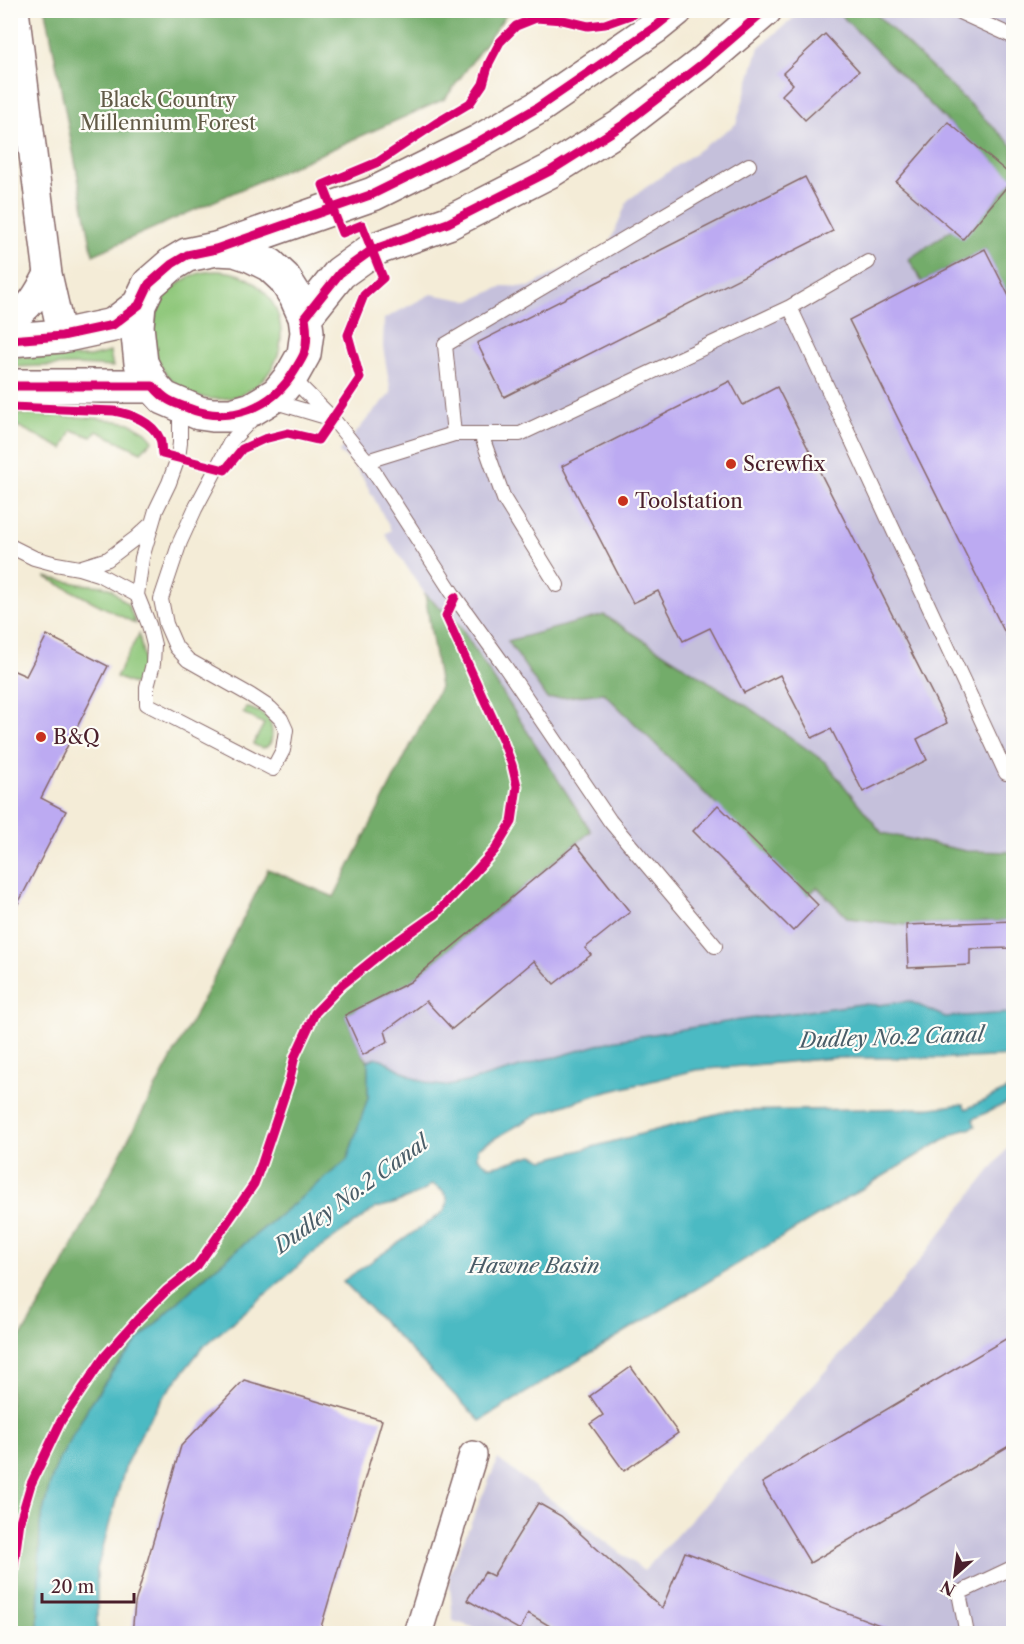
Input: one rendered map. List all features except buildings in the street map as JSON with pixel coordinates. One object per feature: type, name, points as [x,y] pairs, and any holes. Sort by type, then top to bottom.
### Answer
[{"type":"highway","points":[[216,249],[235,250],[270,265],[284,278],[296,297],[305,317],[307,332],[304,354],[291,377],[277,394],[252,409],[231,415],[199,413],[164,394],[141,363],[137,326],[139,305],[149,284],[172,264],[187,255],[216,249],[373,194],[478,142],[537,108],[676,10]]},
{"type":"highway","points":[[305,317],[340,273],[372,250],[448,223],[550,171],[623,125],[702,64],[765,10]]},
{"type":"highway","points":[[10,340],[62,336],[113,325],[139,305]]},
{"type":"highway","points":[[10,386],[164,394]]},
{"type":"street","points":[[15,10],[48,274],[62,336]]},
{"type":"street","points":[[10,320],[36,298],[48,274]]},
{"type":"street","points":[[420,1633],[473,1455]]},
{"type":"lane","points":[[955,10],[1014,37]]},
{"type":"lane","points":[[454,434],[446,345],[748,165]]},
{"type":"lane","points":[[367,461],[454,434],[520,434],[790,307],[868,262]]},
{"type":"lane","points":[[790,307],[1006,773]]},
{"type":"lane","points":[[291,377],[333,419],[367,461],[455,597],[610,821],[715,946]]},
{"type":"lane","points":[[164,394],[180,415],[180,443],[178,458],[153,522],[142,558],[137,595],[149,625],[153,645],[153,664],[147,687],[147,705],[273,768],[283,750],[286,730],[281,720],[270,708],[250,695],[188,660],[176,647],[166,624],[161,599],[180,542],[216,467],[231,441],[254,418],[267,400],[333,419]]},
{"type":"lane","points":[[481,434],[504,499],[557,585]]},
{"type":"lane","points":[[79,568],[108,558],[153,522]]},
{"type":"lane","points":[[10,546],[34,558],[98,574],[137,595]]},
{"type":"lane","points":[[967,1634],[959,1593],[1014,1567]]},
{"type":"shaded area","points":[[802,11],[1013,11],[1013,1013],[945,1017],[909,1001],[878,1005],[861,1004],[732,1021],[540,1060],[448,1086],[434,1085],[414,1078],[382,1059],[376,1058],[368,1061],[345,1015],[410,981],[591,831],[431,633],[425,594],[385,534],[391,530],[363,478],[349,460],[339,453],[391,393],[383,347],[384,319],[431,294],[470,301],[503,286],[529,287],[609,244],[628,200],[736,124],[759,47]]},
{"type":"shaded area","points":[[1013,1141],[1013,1633],[491,1633],[453,1621],[449,1575],[498,1459],[644,1571],[879,1312]]},
{"type":"green space","name":"Black Country Millennium Forest","points":[[46,10],[515,11],[506,15],[445,99],[93,255]]},
{"type":"green space","points":[[837,11],[873,11],[1013,146],[1013,178],[948,122]]},
{"type":"green space","points":[[1013,179],[1013,306],[985,249],[922,282],[909,259],[951,230],[980,196],[991,206]]},
{"type":"green space","points":[[217,271],[242,276],[262,290],[276,310],[281,335],[276,360],[262,380],[242,394],[217,399],[192,394],[172,380],[158,360],[153,335],[158,310],[172,290],[192,276]]},
{"type":"green space","points":[[110,352],[113,367],[76,365],[11,367],[11,357],[90,357]]},
{"type":"green space","points":[[11,414],[97,418],[130,423],[146,432],[153,440],[141,452],[97,431],[92,437],[72,430],[63,449],[18,426],[11,439]]},
{"type":"green space","points":[[45,577],[111,589],[128,605],[136,624]]},
{"type":"green space","points":[[425,594],[459,625],[591,831],[410,982],[345,1015],[368,1061],[368,1098],[347,1160],[209,1273],[138,1341],[113,1371],[89,1406],[57,1464],[50,1484],[40,1524],[38,1633],[11,1633],[10,1349],[24,1332],[56,1278],[198,1009],[268,869],[334,897],[440,687]]},
{"type":"green space","points":[[604,615],[747,706],[825,762],[882,833],[966,851],[1013,852],[1013,921],[906,925],[848,918],[817,887],[808,896],[604,693],[547,699],[508,641]]},
{"type":"green space","points":[[139,634],[144,667],[137,686],[116,677]]},
{"type":"green space","points":[[246,707],[264,715],[270,722],[272,736],[266,747],[261,748],[253,744],[264,724],[243,713]]},
{"type":"water","points":[[909,1001],[945,1017],[1013,1013],[1013,1056],[835,1058],[696,1070],[595,1095],[536,1115],[478,1148],[477,1157],[486,1165],[493,1166],[533,1155],[544,1160],[727,1111],[931,1108],[963,1104],[966,1109],[1013,1087],[1013,1100],[973,1119],[975,1126],[964,1129],[938,1143],[480,1421],[343,1281],[443,1212],[448,1203],[444,1192],[432,1184],[422,1192],[393,1204],[376,1208],[305,1259],[202,1348],[161,1400],[144,1428],[126,1464],[97,1569],[97,1633],[38,1633],[40,1524],[57,1464],[89,1406],[113,1371],[138,1341],[176,1304],[209,1273],[347,1160],[368,1098],[368,1061],[376,1058],[382,1059],[414,1078],[434,1085],[448,1086],[611,1041],[732,1021],[861,1004],[878,1005]]},
{"type":"cycle path","points":[[10,407],[114,411],[127,414],[147,423],[157,433],[161,441],[162,454],[225,470],[242,449],[264,439],[288,433],[318,440],[360,378],[348,335],[364,295],[383,278],[362,225],[342,233],[323,185],[378,162],[470,103],[483,84],[489,63],[500,42],[516,26],[536,18],[563,20],[588,26],[605,24],[633,14],[637,10]]},
{"type":"cycle path","points":[[10,340],[62,336],[113,325],[139,305],[149,284],[172,264],[187,255],[216,249],[373,194],[478,142],[537,108],[676,10]]},
{"type":"cycle path","points":[[10,386],[153,386],[165,398],[203,413],[219,415],[249,410],[275,394],[286,383],[300,362],[306,345],[305,317],[340,273],[372,250],[448,223],[550,171],[623,125],[702,64],[765,10]]},
{"type":"cycle path","points":[[10,1595],[20,1521],[31,1484],[61,1421],[105,1356],[167,1290],[197,1266],[254,1184],[289,1082],[295,1056],[315,1013],[342,985],[389,947],[436,914],[495,850],[512,822],[517,786],[512,765],[446,616],[455,597]]},
{"type":"place","name":"Screwfix","points":[[731,464]]},
{"type":"place","name":"Toolstation","points":[[623,501]]},
{"type":"place","name":"B&Q","points":[[41,737]]},
{"type":"water label","name":"Dudley No.2 Canal","points":[[892,1037]]},
{"type":"water label","name":"Dudley No.2 Canal","points":[[351,1194]]},
{"type":"water label","name":"Hawne Basin","points":[[534,1265]]}]
